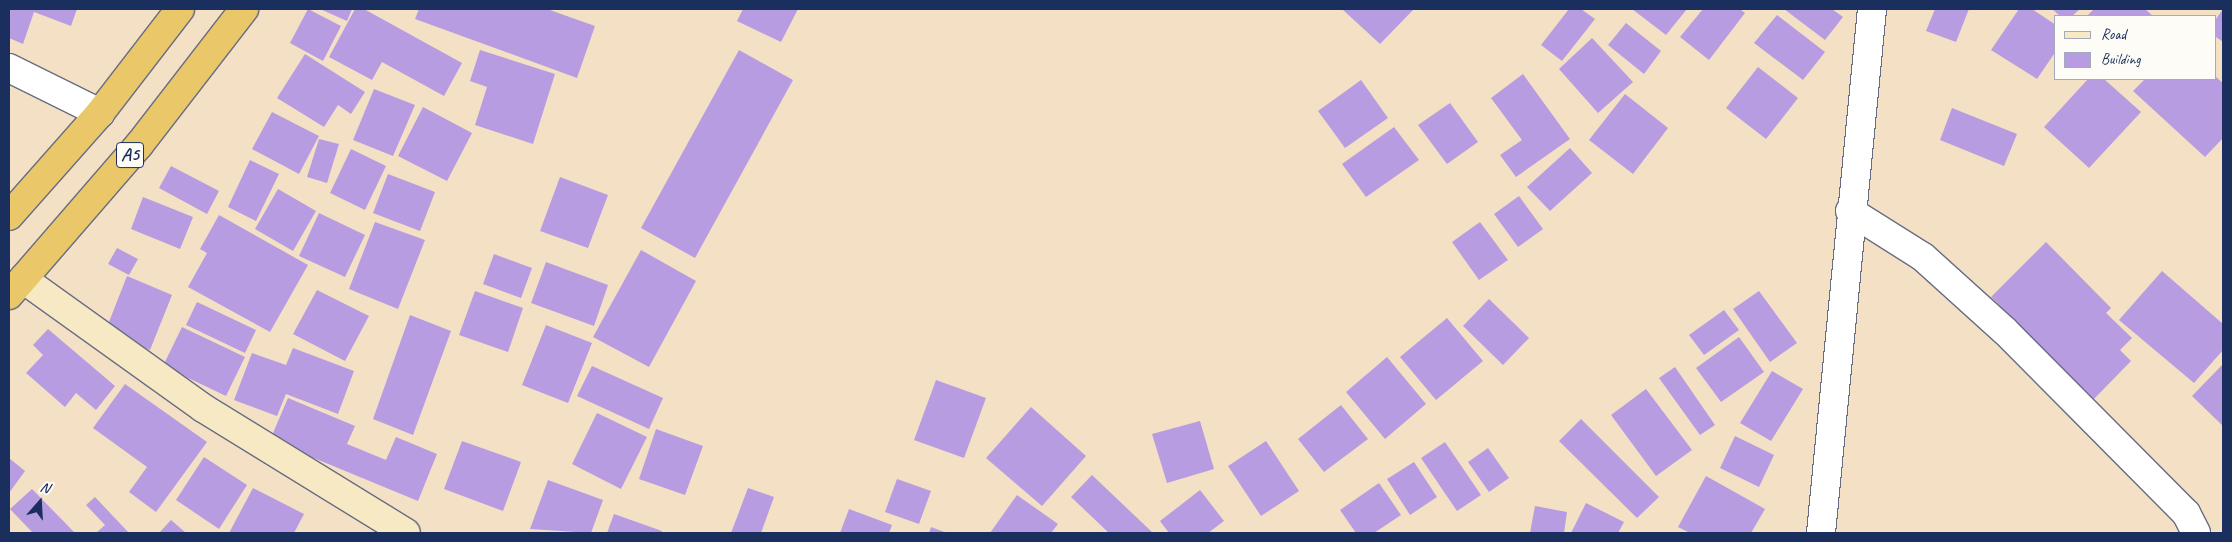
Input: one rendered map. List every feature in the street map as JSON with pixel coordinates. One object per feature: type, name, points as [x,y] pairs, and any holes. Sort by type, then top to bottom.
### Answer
[{"type":"highway","name":"A5","points":[[9,216],[100,113],[180,9]]},
{"type":"highway","name":"A5","points":[[16,287],[139,145],[244,9]]},
{"type":"street","points":[[1821,533],[1850,211],[1872,9]]},
{"type":"street","points":[[9,68],[100,113]]},
{"type":"street","points":[[1850,211],[1923,257],[2005,331],[2186,512],[2196,533]]},
{"type":"street","points":[[16,287],[203,408],[406,533]]},
{"type":"building","points":[[9,9],[77,9],[71,26],[34,12],[23,44],[9,38]]},
{"type":"building","points":[[308,9],[341,26],[323,61],[290,43]]},
{"type":"building","points":[[320,9],[352,9],[347,21]]},
{"type":"building","points":[[355,9],[364,9],[462,63],[444,96],[382,62],[372,80],[329,57]]},
{"type":"building","points":[[419,9],[547,9],[595,26],[577,78],[415,19]]},
{"type":"building","points":[[743,9],[798,9],[781,42],[737,21]]},
{"type":"building","points":[[1342,9],[1414,9],[1380,44]]},
{"type":"building","points":[[1569,9],[1581,9],[1595,19],[1562,61],[1541,45]]},
{"type":"building","points":[[1632,9],[1687,9],[1666,35]]},
{"type":"building","points":[[1703,9],[1740,9],[1745,13],[1709,60],[1680,37]]},
{"type":"building","points":[[1784,9],[1832,9],[1843,17],[1825,40]]},
{"type":"building","points":[[1935,9],[1969,9],[1956,42],[1926,31]]},
{"type":"building","points":[[2019,9],[2032,9],[2054,24],[2054,54],[2037,79],[1991,50]]},
{"type":"building","points":[[2052,9],[2080,9],[2073,15],[2059,15]]},
{"type":"building","points":[[2094,9],[2145,9],[2152,15],[2088,15]]},
{"type":"building","points":[[2223,9],[2223,42],[2217,38],[2217,18]]},
{"type":"building","points":[[1777,15],[1825,52],[1803,80],[1754,43]]},
{"type":"building","points":[[1626,23],[1661,51],[1644,74],[1608,45]]},
{"type":"building","points":[[1592,38],[1633,82],[1598,113],[1559,69]]},
{"type":"building","points":[[480,50],[555,74],[533,144],[475,125],[487,87],[470,81]]},
{"type":"building","points":[[739,50],[793,80],[695,258],[641,228]]},
{"type":"building","points":[[305,54],[365,92],[351,114],[338,105],[324,127],[277,98]]},
{"type":"building","points":[[1758,67],[1798,98],[1766,139],[1726,108]]},
{"type":"building","points":[[1523,74],[1570,139],[1516,177],[1500,155],[1522,140],[1491,98]]},
{"type":"building","points":[[2217,78],[2223,83],[2223,138],[2205,157],[2133,91],[2144,80],[2217,80]]},
{"type":"building","points":[[1361,80],[1388,118],[1345,148],[1318,111]]},
{"type":"building","points":[[2087,80],[2105,80],[2141,112],[2089,168],[2044,127]]},
{"type":"building","points":[[374,89],[415,105],[393,156],[353,140]]},
{"type":"building","points":[[1625,94],[1668,128],[1633,174],[1589,140]]},
{"type":"building","points":[[1450,103],[1478,142],[1447,164],[1418,125]]},
{"type":"building","points":[[423,107],[472,133],[447,181],[398,156]]},
{"type":"building","points":[[1952,108],[2017,134],[2004,166],[1940,140]]},
{"type":"building","points":[[272,112],[319,136],[299,174],[252,149]]},
{"type":"building","points":[[1394,127],[1419,160],[1366,197],[1342,164]]},
{"type":"building","points":[[319,139],[339,144],[327,183],[307,177]]},
{"type":"building","points":[[1570,148],[1592,173],[1550,211],[1527,187]]},
{"type":"building","points":[[351,149],[386,166],[365,210],[330,193]]},
{"type":"building","points":[[250,160],[279,174],[256,221],[228,207]]},
{"type":"building","points":[[171,166],[219,191],[207,214],[159,188]]},
{"type":"building","points":[[388,174],[435,192],[420,231],[373,213]]},
{"type":"building","points":[[560,177],[608,195],[588,248],[540,231]]},
{"type":"building","points":[[278,189],[316,211],[293,251],[255,229]]},
{"type":"building","points":[[1519,196],[1543,229],[1518,247],[1494,214]]},
{"type":"building","points":[[143,197],[193,217],[180,249],[131,229]]},
{"type":"building","points":[[319,213],[365,235],[345,277],[299,256]]},
{"type":"building","points":[[219,215],[308,265],[270,332],[188,287],[207,253],[200,249]]},
{"type":"building","points":[[375,222],[425,240],[398,309],[349,289]]},
{"type":"building","points":[[1480,222],[1508,260],[1479,280],[1452,242]]},
{"type":"building","points":[[2046,242],[2111,308],[2106,313],[2132,338],[2120,350],[2131,361],[2094,399],[1991,297]]},
{"type":"building","points":[[117,248],[138,259],[129,275],[108,264]]},
{"type":"building","points":[[641,250],[696,281],[649,367],[593,337]]},
{"type":"building","points":[[494,254],[532,268],[521,298],[483,284]]},
{"type":"building","points":[[546,262],[608,285],[594,326],[531,303]]},
{"type":"building","points":[[2162,271],[2223,324],[2223,350],[2194,383],[2119,320]]},
{"type":"building","points":[[127,276],[172,295],[150,350],[105,332]]},
{"type":"building","points":[[317,290],[369,316],[345,361],[293,334]]},
{"type":"building","points":[[475,291],[523,308],[508,352],[459,335]]},
{"type":"building","points":[[1759,291],[1797,343],[1770,362],[1733,309]]},
{"type":"building","points":[[1489,299],[1529,338],[1503,365],[1463,326]]},
{"type":"building","points":[[197,302],[256,330],[245,353],[186,325]]},
{"type":"building","points":[[1724,310],[1739,330],[1704,355],[1689,335]]},
{"type":"building","points":[[410,315],[451,331],[413,435],[373,419]]},
{"type":"building","points":[[1447,318],[1483,361],[1436,400],[1400,357]]},
{"type":"building","points":[[546,325],[592,343],[568,403],[522,385]]},
{"type":"building","points":[[182,327],[245,357],[226,396],[163,366]]},
{"type":"building","points":[[48,329],[115,386],[96,410],[76,393],[65,407],[26,373],[43,355],[33,345]]},
{"type":"building","points":[[1739,337],[1764,372],[1721,402],[1696,368]]},
{"type":"building","points":[[293,348],[354,371],[338,414],[286,394],[277,416],[234,400],[252,353],[286,365]]},
{"type":"building","points":[[1387,357],[1426,404],[1385,439],[1346,392]]},
{"type":"building","points":[[2223,364],[2223,426],[2192,396]]},
{"type":"building","points":[[592,366],[663,398],[649,429],[577,396]]},
{"type":"building","points":[[1675,367],[1715,425],[1700,435],[1659,378]]},
{"type":"building","points":[[1772,371],[1803,389],[1771,441],[1740,423]]},
{"type":"building","points":[[936,380],[986,398],[964,458],[914,440]]},
{"type":"building","points":[[125,384],[207,442],[156,512],[129,492],[147,467],[93,428]]},
{"type":"building","points":[[1646,389],[1692,450],[1656,476],[1611,415]]},
{"type":"building","points":[[288,398],[355,426],[347,444],[386,460],[396,437],[437,454],[418,501],[270,440]]},
{"type":"building","points":[[1341,405],[1368,439],[1324,472],[1298,439]]},
{"type":"building","points":[[1031,407],[1086,456],[1042,506],[986,458]]},
{"type":"building","points":[[597,413],[647,437],[621,489],[572,464]]},
{"type":"building","points":[[1581,419],[1659,497],[1637,518],[1559,441]]},
{"type":"building","points":[[1200,421],[1214,469],[1167,483],[1152,434]]},
{"type":"building","points":[[656,429],[703,446],[685,495],[639,479]]},
{"type":"building","points":[[1735,436],[1774,455],[1759,487],[1720,468]]},
{"type":"building","points":[[462,441],[521,462],[503,511],[444,489]]},
{"type":"building","points":[[1266,441],[1299,491],[1261,516],[1228,466]]},
{"type":"building","points":[[1445,442],[1481,495],[1457,511],[1421,458]]},
{"type":"building","points":[[1488,448],[1509,478],[1489,492],[1468,462]]},
{"type":"building","points":[[204,457],[247,485],[219,529],[176,500]]},
{"type":"building","points":[[9,458],[25,471],[9,493]]},
{"type":"building","points":[[1414,462],[1437,497],[1410,515],[1387,479]]},
{"type":"building","points":[[1092,475],[1153,533],[1109,533],[1071,497]]},
{"type":"building","points":[[1706,476],[1765,509],[1751,533],[1690,533],[1678,527]]},
{"type":"building","points":[[897,479],[931,491],[919,524],[885,512]]},
{"type":"building","points":[[548,480],[603,500],[591,533],[530,529]]},
{"type":"building","points":[[1379,483],[1401,515],[1374,533],[1356,533],[1340,510]]},
{"type":"building","points":[[253,488],[304,514],[294,533],[229,533]]},
{"type":"building","points":[[748,488],[774,497],[761,533],[731,533]]},
{"type":"building","points":[[32,489],[75,533],[33,533],[10,509]]},
{"type":"building","points":[[1200,490],[1224,521],[1208,533],[1169,533],[1160,521]]},
{"type":"building","points":[[1017,495],[1058,524],[1051,533],[990,533]]},
{"type":"building","points":[[95,497],[129,533],[96,533],[105,525],[86,505]]},
{"type":"building","points":[[1586,503],[1624,522],[1618,533],[1571,533]]},
{"type":"building","points":[[1535,506],[1567,512],[1564,533],[1530,533]]},
{"type":"building","points":[[849,509],[892,525],[889,533],[840,533]]},
{"type":"building","points":[[614,514],[662,531],[661,533],[607,533]]},
{"type":"building","points":[[171,520],[186,533],[159,533]]},
{"type":"building","points":[[931,527],[947,533],[929,533]]}]
